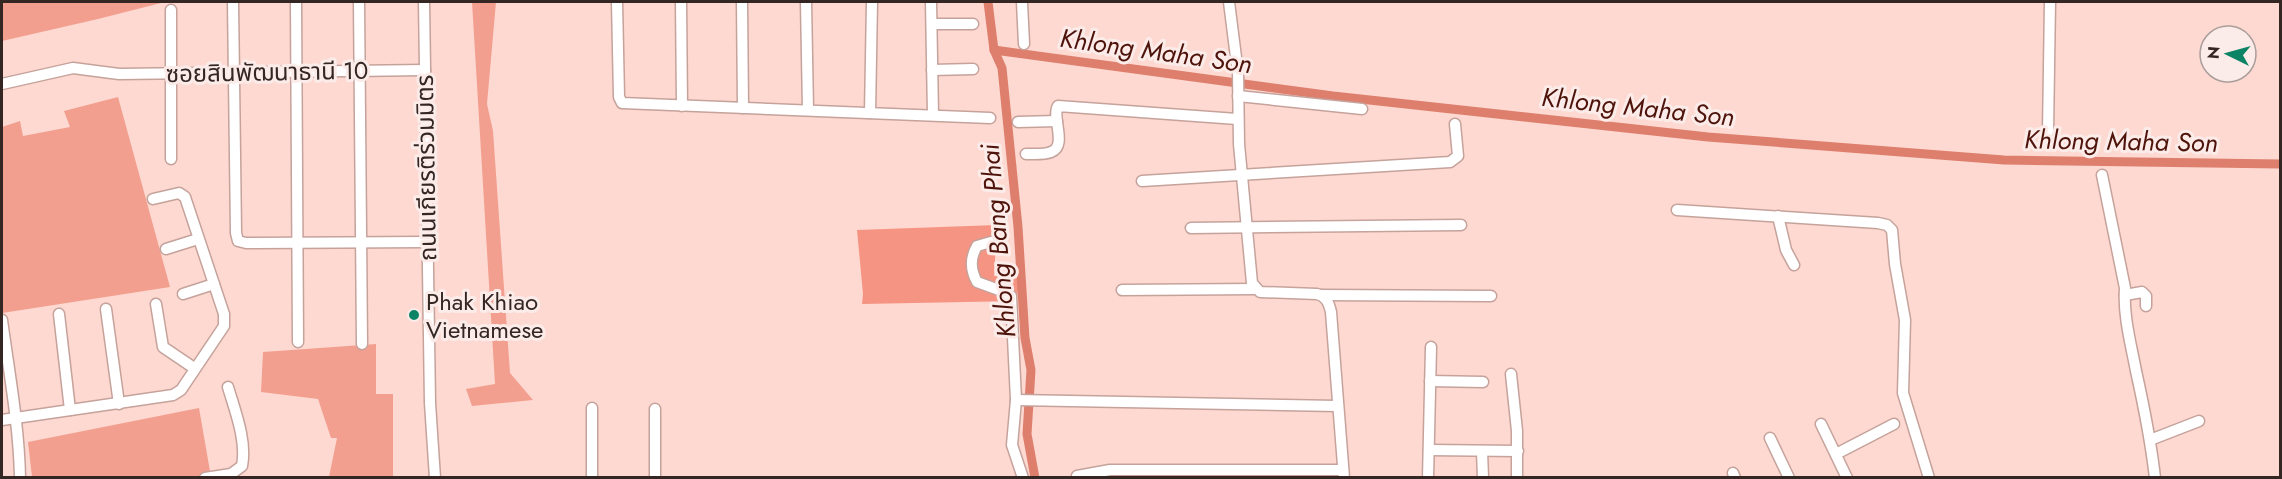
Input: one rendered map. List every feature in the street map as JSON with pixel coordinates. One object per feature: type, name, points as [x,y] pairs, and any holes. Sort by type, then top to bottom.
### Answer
[{"type":"street","points":[[233,2],[236,233],[238,241],[246,243],[426,242]]},
{"type":"street","points":[[296,2],[298,342]]},
{"type":"street","points":[[359,2],[362,344]]},
{"type":"street","name":"ถนนเกียรติร่วมมิตร","points":[[424,2],[426,242],[430,403],[435,477]]},
{"type":"street","points":[[617,2],[619,97],[622,102],[990,118]]},
{"type":"street","points":[[681,2],[682,106]]},
{"type":"street","points":[[742,2],[743,108]]},
{"type":"street","points":[[806,2],[808,111]]},
{"type":"street","points":[[870,113],[872,2]]},
{"type":"street","points":[[931,2],[933,115]]},
{"type":"street","points":[[1023,2],[1024,44]]},
{"type":"street","points":[[1229,2],[1238,73],[1241,175],[1250,277],[1255,289]]},
{"type":"street","points":[[2048,132],[2050,2]]},
{"type":"street","points":[[171,10],[171,159]]},
{"type":"street","points":[[932,24],[973,24]]},
{"type":"street","name":"ซอยสินพัฒนาธานี 10","points":[[2,84],[73,68],[108,73],[172,74],[425,70]]},
{"type":"street","points":[[932,70],[973,69]]},
{"type":"street","points":[[1238,91],[1362,108]]},
{"type":"street","points":[[1026,154],[1055,150],[1059,138],[1056,121],[1058,106],[1238,119]]},
{"type":"street","points":[[1018,122],[1056,121]]},
{"type":"street","points":[[1142,181],[1450,162],[1458,156],[1455,124]]},
{"type":"street","points":[[2102,175],[2126,288],[2128,330],[2155,477]]},
{"type":"street","points":[[2,420],[119,404],[177,393],[225,321],[182,194],[153,199]]},
{"type":"street","points":[[1677,210],[1878,223],[1887,225],[1892,230],[1895,264],[1905,320],[1903,393],[1929,477]]},
{"type":"street","points":[[1778,216],[1786,250],[1794,265]]},
{"type":"street","points":[[1191,228],[1461,225]]},
{"type":"street","points":[[166,249],[198,239]]},
{"type":"street","points":[[991,242],[977,246],[971,259],[972,268],[977,282],[1011,296],[1019,400],[1012,445],[1023,477]]},
{"type":"street","points":[[183,294],[214,284]]},
{"type":"street","points":[[1122,290],[1255,289],[1265,293],[1321,295],[1491,296]]},
{"type":"street","points":[[2125,295],[2142,291],[2146,296],[2146,306]]},
{"type":"street","points":[[1077,476],[1110,470],[1343,474],[1331,312],[1328,301],[1321,295]]},
{"type":"street","points":[[156,304],[163,347],[194,368]]},
{"type":"street","points":[[106,309],[119,404]]},
{"type":"street","points":[[59,314],[70,410]]},
{"type":"street","points":[[2,320],[20,444],[21,477]]},
{"type":"street","points":[[1428,477],[1431,347]]},
{"type":"street","points":[[1511,374],[1518,451],[1516,477]]},
{"type":"street","points":[[1430,381],[1483,382]]},
{"type":"street","points":[[205,477],[231,474],[242,466],[243,447],[239,424],[228,387]]},
{"type":"street","points":[[1019,400],[1337,406]]},
{"type":"street","points":[[592,408],[592,477]]},
{"type":"street","points":[[655,477],[656,409]]},
{"type":"street","points":[[2150,440],[2199,421]]},
{"type":"street","points":[[1821,423],[1847,477]]},
{"type":"street","points":[[1836,454],[1894,424]]},
{"type":"street","points":[[1770,438],[1789,477]]},
{"type":"street","points":[[1429,450],[1518,451]]},
{"type":"street","points":[[1482,451],[1484,477]]},
{"type":"shaded area","points":[[2,2],[165,2],[2,41]]},
{"type":"shaded area","points":[[472,2],[496,2],[487,104],[493,131],[510,373],[533,400],[472,406],[466,389],[495,384]]},
{"type":"shaded area","points":[[118,97],[170,287],[2,313],[2,127],[20,121],[23,136],[70,127],[64,111]]},
{"type":"shaded area","points":[[997,225],[994,276],[1019,278],[1017,301],[862,304],[857,230]]},
{"type":"shaded area","points":[[376,344],[376,394],[393,394],[393,477],[329,477],[337,438],[331,438],[318,399],[261,392],[263,352]]},
{"type":"shaded area","points":[[199,408],[211,477],[32,477],[28,442]]},
{"type":"waterway","name":"Khlong Bang Phai","points":[[988,2],[994,50],[1002,68],[1018,227],[1025,338],[1031,370],[1027,434],[1035,478]]},
{"type":"waterway","name":"Khlong Maha Son","points":[[994,50],[1333,96],[1708,137],[2004,160],[2280,164]]},
{"type":"place","name":"Phak Khiao Vietnamese","points":[[414,315]]}]
